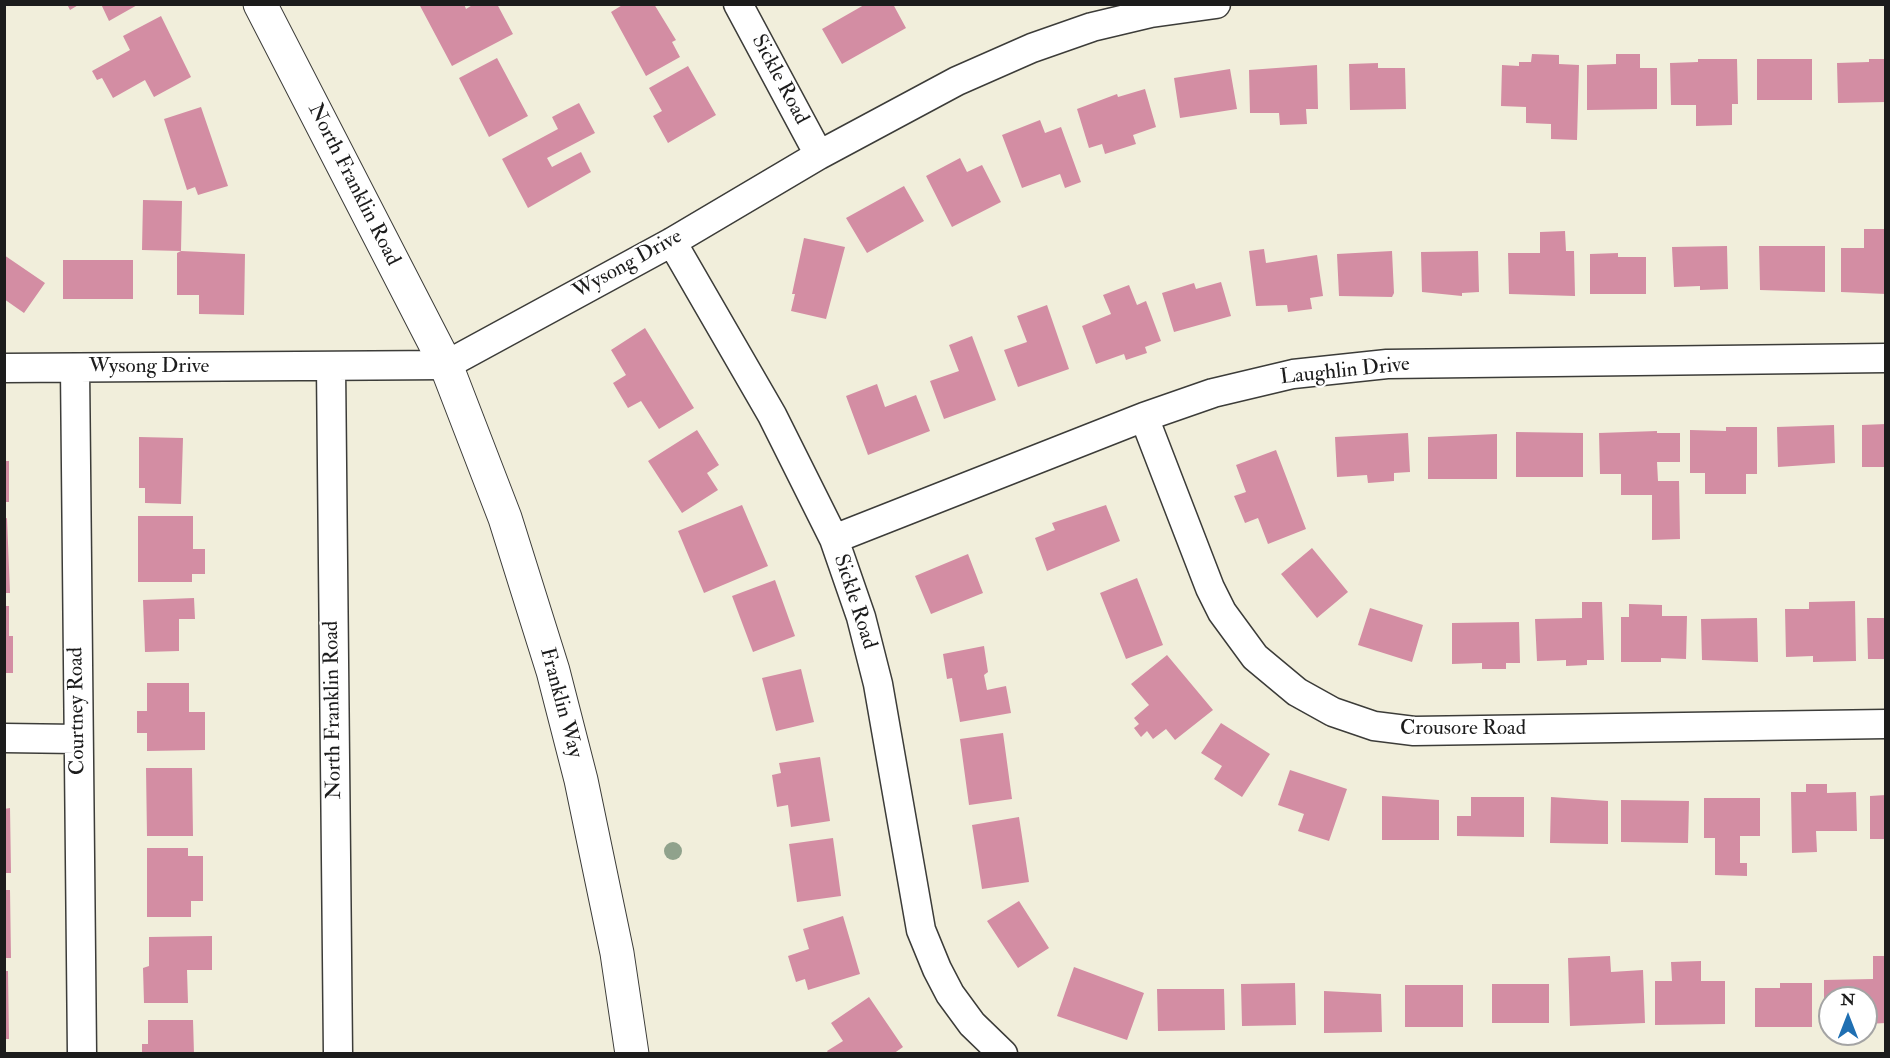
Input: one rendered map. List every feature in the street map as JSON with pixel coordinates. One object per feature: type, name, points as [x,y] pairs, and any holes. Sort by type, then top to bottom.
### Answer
[{"type":"main road","name":"North Franklin Road","points":[[260,4],[446,365]]},
{"type":"main road","name":"Franklin Way","points":[[446,365],[505,518],[553,671],[602,875],[632,1053]]},
{"type":"street","name":"Sickle Road","points":[[738,4],[819,155]]},
{"type":"street","name":"Wysong Drive","points":[[4,369],[446,365],[672,242],[819,155],[957,81],[1047,42],[1125,19],[1216,4]]},
{"type":"street","name":"Sickle Road","points":[[672,242],[772,415],[834,540],[861,617],[876,674],[920,923],[931,956],[950,994],[972,1024],[1003,1053]]},
{"type":"street","name":"Laughlin Drive","points":[[834,540],[1144,417],[1213,393],[1293,374],[1387,364],[1886,358]]},
{"type":"street","name":"North Franklin Road","points":[[331,366],[338,1053]]},
{"type":"street","name":"Courtney Road","points":[[75,368],[82,1053]]},
{"type":"street","name":"Crousore Road","points":[[1144,417],[1222,612],[1255,657],[1286,684],[1333,712],[1374,726],[1413,731],[1886,724]]},
{"type":"street","points":[[4,738],[78,739]]},
{"type":"building","points":[[67,4],[80,4],[70,10]]},
{"type":"building","points":[[101,4],[139,4],[109,21]]},
{"type":"building","points":[[419,4],[464,4],[466,9],[474,4],[497,4],[513,34],[452,66]]},
{"type":"building","points":[[624,4],[654,4],[676,40],[672,42],[680,57],[646,76],[611,12]]},
{"type":"building","points":[[893,4],[906,28],[842,64],[822,29],[864,5]]},
{"type":"building","points":[[161,16],[191,77],[154,97],[145,80],[113,98],[102,78],[97,80],[92,71],[130,50],[123,36]]},
{"type":"building","points":[[1532,54],[1559,55],[1559,64],[1579,65],[1577,140],[1551,139],[1551,124],[1526,123],[1526,107],[1501,106],[1502,65],[1519,66],[1519,62],[1531,62]]},
{"type":"building","points":[[1616,54],[1640,54],[1640,68],[1657,68],[1657,109],[1587,110],[1587,65],[1616,64]]},
{"type":"building","points":[[497,58],[528,116],[489,137],[459,78]]},
{"type":"building","points":[[1698,59],[1737,59],[1738,104],[1732,104],[1732,125],[1696,126],[1696,105],[1671,105],[1670,63],[1698,62]]},
{"type":"building","points":[[1757,59],[1812,59],[1812,100],[1757,100]]},
{"type":"building","points":[[1869,59],[1886,59],[1886,102],[1838,103],[1837,63],[1869,62]]},
{"type":"building","points":[[1378,63],[1378,68],[1405,68],[1406,109],[1350,110],[1349,64]]},
{"type":"building","points":[[1317,65],[1318,109],[1306,109],[1307,124],[1280,125],[1279,113],[1250,113],[1249,70]]},
{"type":"building","points":[[688,66],[716,115],[668,143],[653,116],[662,111],[649,88]]},
{"type":"building","points":[[1230,69],[1237,109],[1180,118],[1174,78]]},
{"type":"building","points":[[1145,89],[1156,127],[1133,135],[1136,144],[1105,154],[1102,144],[1089,148],[1077,109],[1117,94],[1118,97]]},
{"type":"building","points":[[579,103],[595,133],[547,158],[552,167],[581,152],[591,172],[528,208],[502,159],[558,129],[552,117]]},
{"type":"building","points":[[201,107],[228,186],[198,195],[195,187],[187,190],[164,119]]},
{"type":"building","points":[[1040,120],[1045,133],[1061,127],[1081,182],[1065,188],[1060,174],[1022,188],[1002,135]]},
{"type":"building","points":[[960,158],[967,172],[982,165],[1001,202],[952,227],[926,176]]},
{"type":"building","points":[[904,186],[924,221],[867,253],[846,218]]},
{"type":"building","points":[[143,200],[182,201],[181,251],[142,250]]},
{"type":"building","points":[[1864,229],[1886,229],[1886,294],[1841,292],[1841,248],[1864,248]]},
{"type":"building","points":[[1565,231],[1566,251],[1574,251],[1575,296],[1509,294],[1508,253],[1540,253],[1540,232]]},
{"type":"building","points":[[804,238],[845,247],[826,319],[791,311],[795,294],[792,294]]},
{"type":"building","points":[[1727,246],[1728,289],[1700,290],[1700,286],[1674,287],[1672,247]]},
{"type":"building","points":[[1759,246],[1825,246],[1825,292],[1760,290]]},
{"type":"building","points":[[1264,249],[1266,263],[1317,255],[1323,296],[1310,298],[1312,309],[1288,312],[1287,305],[1256,306],[1249,251]]},
{"type":"building","points":[[181,251],[245,254],[244,315],[199,314],[199,295],[177,295],[177,253]]},
{"type":"building","points":[[1392,251],[1394,293],[1392,297],[1339,296],[1337,254]]},
{"type":"building","points":[[1478,251],[1479,292],[1462,293],[1462,296],[1422,292],[1421,252]]},
{"type":"building","points":[[1618,253],[1618,257],[1646,257],[1646,294],[1590,294],[1590,254]]},
{"type":"building","points":[[4,255],[45,283],[24,313],[4,299]]},
{"type":"building","points":[[63,260],[133,260],[133,299],[63,299]]},
{"type":"building","points":[[1221,282],[1231,316],[1174,332],[1162,293],[1194,283],[1196,289]]},
{"type":"building","points":[[1129,285],[1137,305],[1146,301],[1161,341],[1145,347],[1147,353],[1126,360],[1124,354],[1096,364],[1082,326],[1111,314],[1103,295]]},
{"type":"building","points":[[1047,305],[1069,369],[1018,387],[1004,350],[1027,342],[1017,316]]},
{"type":"building","points":[[645,328],[694,408],[659,429],[641,401],[628,408],[613,383],[626,375],[611,350]]},
{"type":"building","points":[[972,336],[996,400],[944,419],[930,381],[959,371],[949,345]]},
{"type":"building","points":[[877,384],[885,407],[916,395],[930,431],[868,455],[846,396]]},
{"type":"building","points":[[1886,424],[1886,467],[1862,467],[1862,425]]},
{"type":"building","points":[[1834,425],[1835,463],[1778,467],[1777,427]]},
{"type":"building","points":[[1726,427],[1757,427],[1757,474],[1746,474],[1746,494],[1705,494],[1705,473],[1690,473],[1690,430],[1726,431]]},
{"type":"building","points":[[697,430],[719,465],[707,473],[718,490],[682,513],[648,461]]},
{"type":"building","points":[[1657,431],[1657,433],[1680,433],[1680,462],[1657,462],[1658,481],[1679,481],[1680,539],[1652,540],[1652,495],[1621,495],[1621,474],[1600,474],[1599,433]]},
{"type":"building","points":[[1516,432],[1583,433],[1583,477],[1516,477]]},
{"type":"building","points":[[1408,433],[1410,472],[1394,473],[1394,481],[1368,483],[1367,475],[1337,477],[1335,437]]},
{"type":"building","points":[[1497,434],[1497,479],[1428,479],[1428,437]]},
{"type":"building","points":[[139,437],[183,438],[181,504],[145,503],[145,488],[139,488]]},
{"type":"building","points":[[1276,450],[1306,529],[1268,544],[1258,518],[1245,523],[1234,496],[1246,492],[1236,465]]},
{"type":"building","points":[[4,461],[9,461],[9,502],[4,502]]},
{"type":"building","points":[[742,505],[768,566],[704,593],[678,531]]},
{"type":"building","points":[[1106,505],[1120,541],[1047,571],[1035,538],[1055,530],[1052,523]]},
{"type":"building","points":[[138,516],[193,516],[193,549],[205,549],[205,574],[192,574],[192,582],[138,582]]},
{"type":"building","points":[[7,518],[10,593],[4,593],[4,519]]},
{"type":"building","points":[[1312,548],[1348,592],[1317,618],[1281,574]]},
{"type":"building","points":[[968,554],[983,593],[931,614],[915,576]]},
{"type":"building","points":[[1137,578],[1163,645],[1126,659],[1100,593]]},
{"type":"building","points":[[775,580],[795,636],[753,652],[732,596]]},
{"type":"building","points":[[194,598],[195,619],[179,619],[179,651],[145,652],[143,600]]},
{"type":"building","points":[[1855,601],[1856,661],[1813,662],[1813,656],[1786,657],[1785,609],[1809,609],[1809,602]]},
{"type":"building","points":[[1582,602],[1602,602],[1604,660],[1587,660],[1587,665],[1566,666],[1566,660],[1537,661],[1535,619],[1582,618]]},
{"type":"building","points":[[1629,604],[1662,605],[1662,616],[1687,616],[1686,659],[1661,658],[1661,662],[1621,662],[1621,617],[1629,617]]},
{"type":"building","points":[[4,606],[9,606],[9,636],[13,636],[13,673],[4,673]]},
{"type":"building","points":[[1370,608],[1423,625],[1412,662],[1358,645]]},
{"type":"building","points":[[1757,618],[1758,662],[1702,660],[1701,619]]},
{"type":"building","points":[[1867,618],[1886,618],[1886,659],[1868,659]]},
{"type":"building","points":[[1519,622],[1520,663],[1506,663],[1506,669],[1482,669],[1482,663],[1452,664],[1452,623]]},
{"type":"building","points":[[984,646],[988,672],[984,675],[987,690],[1006,686],[1011,713],[960,722],[952,678],[947,679],[943,654]]},
{"type":"building","points":[[1167,655],[1213,710],[1175,740],[1166,729],[1153,739],[1147,731],[1141,737],[1134,728],[1139,724],[1134,718],[1149,705],[1131,684]]},
{"type":"building","points":[[801,669],[814,722],[776,731],[762,678]]},
{"type":"building","points":[[147,683],[189,683],[189,712],[205,712],[205,750],[147,751],[147,733],[137,733],[137,711],[147,711]]},
{"type":"building","points":[[1221,723],[1270,754],[1242,797],[1214,779],[1222,766],[1201,753]]},
{"type":"building","points":[[1003,733],[1012,799],[969,805],[960,739]]},
{"type":"building","points":[[820,757],[830,821],[791,827],[788,805],[777,807],[772,775],[781,773],[779,763]]},
{"type":"building","points":[[146,768],[192,768],[193,836],[147,836]]},
{"type":"building","points":[[1290,770],[1347,789],[1329,841],[1298,831],[1304,814],[1278,805]]},
{"type":"building","points":[[1806,784],[1827,784],[1827,793],[1856,792],[1857,831],[1816,831],[1817,852],[1792,853],[1791,792],[1806,792]]},
{"type":"building","points":[[1886,795],[1886,839],[1870,839],[1870,796]]},
{"type":"building","points":[[1382,796],[1439,800],[1439,840],[1382,840]]},
{"type":"building","points":[[1471,797],[1524,797],[1524,837],[1457,836],[1457,816],[1471,816]]},
{"type":"building","points":[[1551,797],[1608,801],[1608,844],[1550,843]]},
{"type":"building","points":[[1704,798],[1760,798],[1760,836],[1740,836],[1740,863],[1747,863],[1747,876],[1715,875],[1715,838],[1704,838]]},
{"type":"building","points":[[1621,800],[1689,801],[1688,843],[1621,842]]},
{"type":"building","points":[[10,808],[11,873],[4,873],[4,809]]},
{"type":"building","points":[[1019,817],[1029,882],[982,889],[972,825]]},
{"type":"building","points":[[833,838],[841,896],[797,902],[789,844]]},
{"type":"building","points":[[147,848],[188,848],[188,856],[203,856],[203,901],[191,901],[191,917],[147,917]]},
{"type":"building","points":[[4,890],[10,890],[11,958],[4,958]]},
{"type":"building","points":[[1019,901],[1049,948],[1018,968],[987,921]]},
{"type":"building","points":[[843,916],[860,974],[808,990],[805,979],[796,982],[788,956],[809,949],[803,929]]},
{"type":"building","points":[[212,936],[212,970],[187,970],[188,1003],[144,1003],[143,968],[149,966],[149,937]]},
{"type":"building","points":[[1610,956],[1611,972],[1643,970],[1645,1023],[1570,1026],[1568,958]]},
{"type":"building","points":[[1873,956],[1886,956],[1886,1023],[1878,1023],[1878,986],[1824,986],[1824,980],[1873,979]]},
{"type":"building","points":[[1701,961],[1701,981],[1725,981],[1725,1024],[1655,1025],[1655,981],[1672,981],[1671,962]]},
{"type":"building","points":[[1074,967],[1144,993],[1127,1040],[1057,1016]]},
{"type":"building","points":[[4,971],[8,971],[9,1039],[4,1039]]},
{"type":"building","points":[[1295,983],[1296,1025],[1242,1026],[1241,984]]},
{"type":"building","points":[[1780,983],[1812,983],[1812,1027],[1755,1027],[1755,988],[1780,988]]},
{"type":"building","points":[[1492,984],[1549,984],[1549,1023],[1492,1023]]},
{"type":"building","points":[[1405,985],[1463,985],[1463,1027],[1405,1027]]},
{"type":"building","points":[[1157,989],[1224,989],[1225,1030],[1158,1031]]},
{"type":"building","points":[[1324,991],[1381,994],[1382,1032],[1324,1033]]},
{"type":"building","points":[[869,997],[903,1047],[893,1054],[829,1054],[827,1051],[843,1041],[831,1023]]},
{"type":"building","points":[[148,1020],[193,1020],[194,1054],[142,1054],[142,1044],[148,1044]]}]
